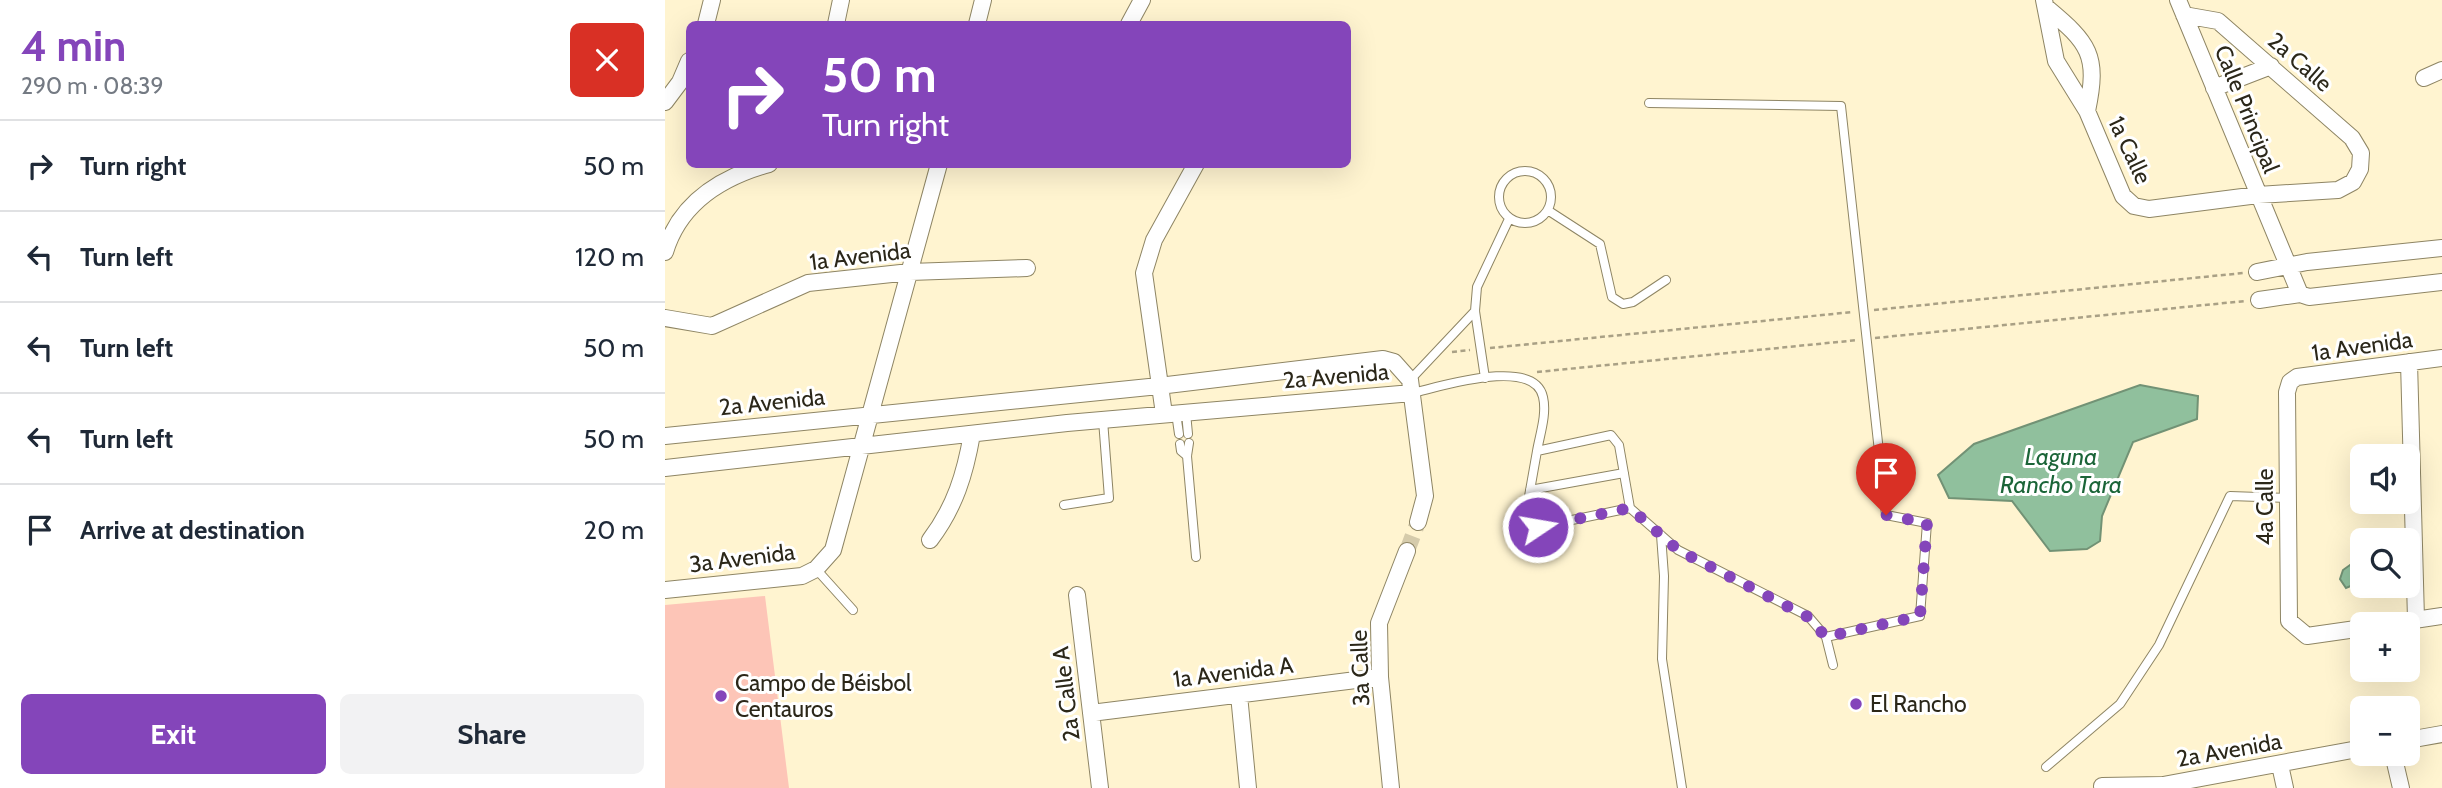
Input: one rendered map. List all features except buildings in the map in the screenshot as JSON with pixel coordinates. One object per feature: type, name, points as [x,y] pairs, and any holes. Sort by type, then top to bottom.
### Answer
[{"type":"street","points":[[707,21],[712,0]]},
{"type":"street","points":[[837,21],[841,0]]},
{"type":"street","points":[[978,21],[983,0]]},
{"type":"street","points":[[1131,21],[1142,0]]},
{"type":"street","name":"1a Calle","points":[[2046,4],[2072,29],[2089,52],[2094,78],[2087,111]]},
{"type":"street","name":"1a Calle","points":[[2046,4],[2056,61],[2087,111],[2123,196],[2134,206],[2149,209],[2258,195]]},
{"type":"street","name":"2a Calle","points":[[2181,7],[2218,21],[2352,138],[2361,153],[2360,169],[2353,182],[2338,190],[2258,195]]},
{"type":"street","name":"Calle Principal","points":[[2181,7],[2300,294]]},
{"type":"street","points":[[2214,88],[2271,66]]},
{"type":"street","points":[[665,102],[680,82],[686,68]]},
{"type":"street","points":[[2424,78],[2442,70]]},
{"type":"street","points":[[665,252],[677,223],[719,182],[758,168]]},
{"type":"street","name":"3a Avenida","points":[[665,590],[801,576],[816,569],[832,550],[938,168]]},
{"type":"street","points":[[1175,413],[1159,386],[1144,274],[1154,240],[1194,168]]},
{"type":"street","points":[[2257,272],[2289,268],[2307,262],[2442,248]]},
{"type":"street","points":[[2282,251],[2307,262]]},
{"type":"street","name":"1a Avenida","points":[[665,318],[712,326],[808,284],[910,272],[1027,268]]},
{"type":"street","points":[[2259,300],[2300,294],[2309,298],[2442,282]]},
{"type":"street","name":"1a Avenida","points":[[2290,382],[2297,377],[2442,358]]},
{"type":"street","name":"2a Avenida","points":[[665,436],[1159,386],[1383,359],[1394,362],[1411,386],[665,468]]},
{"type":"street","points":[[2409,362],[2416,612]]},
{"type":"street","name":"4a Calle","points":[[2290,382],[2287,392],[2289,621],[2307,636],[2350,630]]},
{"type":"street","points":[[1411,386],[1425,496],[1418,522]]},
{"type":"street","points":[[1066,394],[1067,423]]},
{"type":"street","points":[[930,540],[952,506],[965,473],[972,434]]},
{"type":"street","name":"3a Calle","points":[[1391,788],[1380,677],[1379,623],[1407,551]]},
{"type":"street","name":"2a Calle A","points":[[1077,595],[1100,788]]},
{"type":"street","points":[[2420,619],[2442,616]]},
{"type":"street","name":"1a Avenida A","points":[[1091,713],[1380,677]]},
{"type":"street","points":[[1239,695],[1248,788]]},
{"type":"street","points":[[2420,738],[2442,734]]},
{"type":"street","name":"2a Avenida","points":[[2102,786],[2164,786],[2350,751]]},
{"type":"street","points":[[2280,765],[2285,788]]},
{"type":"street","points":[[2396,766],[2401,788]]},
{"type":"lane","points":[[1649,103],[1841,106],[1886,515],[1927,523],[1920,616],[1826,637]]},
{"type":"lane","points":[[1519,172],[1536,173],[1549,185],[1552,202],[1549,211],[1535,222],[1517,223],[1509,219],[1500,205],[1500,188],[1511,175],[1519,172]]},
{"type":"lane","points":[[1549,211],[1600,244],[1612,297],[1623,304],[1633,302],[1667,280]]},
{"type":"lane","points":[[1485,377],[1475,312],[1477,287],[1509,219]]},
{"type":"lane","points":[[1411,386],[1475,312]]},
{"type":"lane","points":[[1411,386],[1514,375],[1531,380],[1542,394],[1544,408],[1526,513],[1538,527],[1630,508]]},
{"type":"lane","points":[[1175,413],[1187,456],[1196,557]]},
{"type":"lane","points":[[1064,505],[1109,498],[1103,420]]},
{"type":"lane","points":[[1537,451],[1611,435],[1619,446],[1630,508],[1678,550],[1808,617],[1826,637],[1833,666]]},
{"type":"lane","points":[[1530,490],[1624,473]]},
{"type":"lane","points":[[2046,767],[2120,704],[2159,645],[2230,496],[2288,498]]},
{"type":"lane","points":[[1661,535],[1662,659],[1682,788]]},
{"type":"lane","points":[[816,569],[853,610]]},
{"type":"path","points":[[1868,310],[2257,272]]},
{"type":"path","points":[[1452,352],[1854,312]]},
{"type":"shaded area","name":"Campo de Béisbol Centauros","points":[[765,596],[789,788],[665,788],[665,605]]},
{"type":"water","name":"Laguna Rancho Tara","points":[[2140,385],[2198,396],[2197,419],[2133,442],[2102,516],[2100,541],[2087,549],[2050,551],[2012,501],[1949,498],[1938,475],[1974,444]]},
{"type":"water","points":[[2350,565],[2350,586],[2346,588],[2340,579],[2343,570]]},
{"type":"tunnel","points":[[1407,551],[1418,522]]},
{"type":"place","name":"Campo de Béisbol Centauros","points":[[721,696]]},
{"type":"place","name":"El Rancho","points":[[1856,704]]},
{"type":"route","points":[[1538,527],[1630,508],[1678,550],[1808,617],[1826,637],[1920,616],[1927,523],[1886,515]]}]
